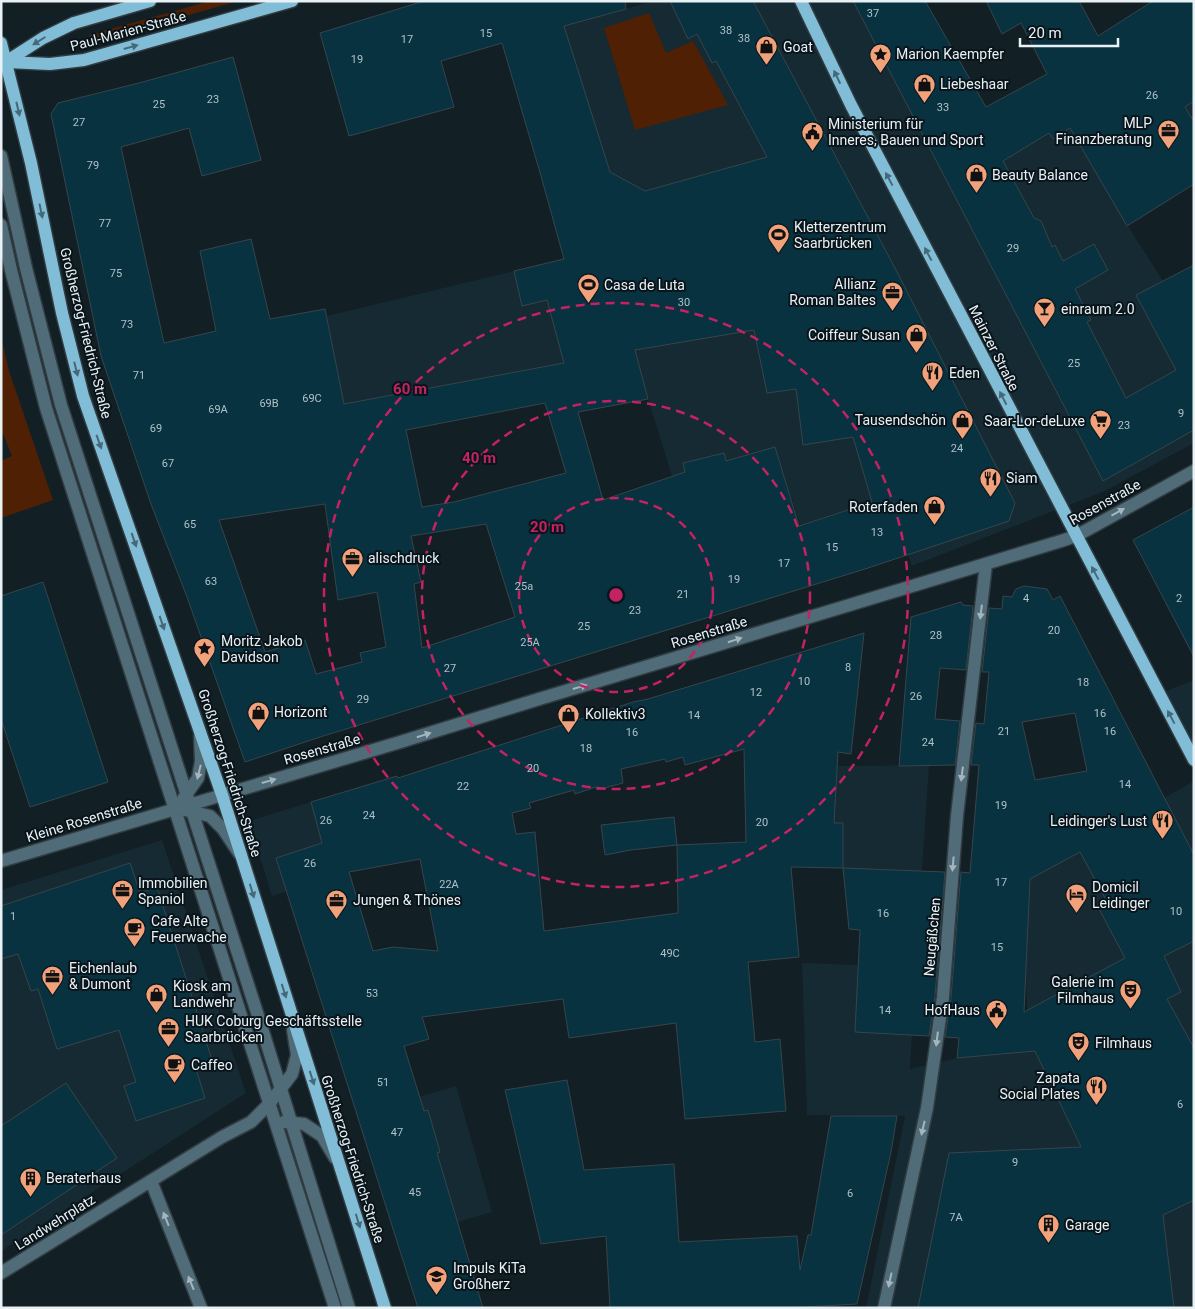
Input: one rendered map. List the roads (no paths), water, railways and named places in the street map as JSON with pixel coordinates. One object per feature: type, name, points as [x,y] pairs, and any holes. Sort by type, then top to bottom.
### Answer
[{"type":"main road","name":"Paul-Marien-Straße","points":[[4,63],[43,38],[74,23],[150,1]]},
{"type":"main road","name":"Paul-Marien-Straße","points":[[4,63],[50,64],[84,60],[292,1]]},
{"type":"main road","name":"Mainzer Straße","points":[[801,1],[851,105],[1194,760]]},
{"type":"main road","name":"Großherzog-Friedrich-Straße","points":[[1,43],[4,63],[32,171],[62,313],[83,396],[200,728],[385,1308]]},
{"type":"street","points":[[1,156],[26,268],[61,405],[350,1308]]},
{"type":"street","points":[[1,224],[46,408],[335,1308]]},
{"type":"street","name":"Rosenstraße","points":[[222,795],[1076,536],[1194,471]]},
{"type":"street","name":"Neugäßchen","points":[[884,1308],[932,1080],[942,997],[957,816],[986,564]]},
{"type":"street","points":[[189,803],[198,778],[201,761],[200,728]]},
{"type":"street","name":"Kleine Rosenstraße","points":[[1,860],[175,809],[189,803],[222,795]]},
{"type":"street","points":[[189,803],[210,816],[223,829],[242,857]]},
{"type":"street","name":"Landwehrplatz","points":[[1,1273],[222,1136],[251,1122],[281,1090],[292,1074],[297,1055],[291,1015]]},
{"type":"street","name":"Landwehrplatz","points":[[251,1122],[274,1120],[304,1124],[322,1136],[341,1166]]},
{"type":"street","points":[[150,1181],[201,1308]]},
{"type":"place","name":"Goat","points":[[767,66]]},
{"type":"place","name":"Marion Kaempfer","points":[[880,73]]},
{"type":"place","name":"Liebeshaar","points":[[924,103]]},
{"type":"place","name":"MLP Finanzberatung","points":[[1168,150]]},
{"type":"place","name":"Ministerium für Inneres, Bauen und Sport","points":[[812,151]]},
{"type":"place","name":"Beauty Balance","points":[[976,194]]},
{"type":"place","name":"Kletterzentrum Saarbrücken","points":[[778,254]]},
{"type":"place","name":"Casa de Luta","points":[[588,304]]},
{"type":"place","name":"Allianz Roman Baltes","points":[[892,311]]},
{"type":"place","name":"einraum 2.0","points":[[1045,328]]},
{"type":"place","name":"Coiffeur Susan","points":[[916,354]]},
{"type":"place","name":"Eden","points":[[933,392]]},
{"type":"place","name":"Tausendschön","points":[[962,439]]},
{"type":"place","name":"Saar-Lor-deLuxe","points":[[1101,440]]},
{"type":"place","name":"Siam","points":[[990,497]]},
{"type":"place","name":"Roterfaden","points":[[934,526]]},
{"type":"place","name":"alischdruck","points":[[352,577]]},
{"type":"place","name":"Moritz Jakob Davidson","points":[[205,668]]},
{"type":"place","name":"Horizont","points":[[258,731]]},
{"type":"place","name":"Kollektiv3","points":[[569,733]]},
{"type":"place","name":"Leidinger's Lust","points":[[1163,840]]},
{"type":"place","name":"Immobilien Spaniol","points":[[122,910]]},
{"type":"place","name":"Domicil Leidinger","points":[[1076,914]]},
{"type":"place","name":"Jungen & Thönes","points":[[337,919]]},
{"type":"place","name":"Cafe Alte Feuerwache","points":[[135,948]]},
{"type":"place","name":"Eichenlaub & Dumont","points":[[53,995]]},
{"type":"place","name":"Galerie im Filmhaus","points":[[1130,1009]]},
{"type":"place","name":"Kiosk am Landwehr","points":[[157,1013]]},
{"type":"place","name":"HofHaus","points":[[996,1029]]},
{"type":"place","name":"HUK Coburg Geschäftsstelle Saarbrücken","points":[[169,1048]]},
{"type":"place","name":"Filmhaus","points":[[1079,1062]]},
{"type":"place","name":"Caffeo","points":[[175,1084]]},
{"type":"place","name":"Zapata Social Plates","points":[[1096,1105]]},
{"type":"place","name":"Beraterhaus","points":[[30,1197]]},
{"type":"place","name":"Garage","points":[[1049,1244]]},
{"type":"place","name":"Impuls KiTa Großherz","points":[[437,1295]]}]
